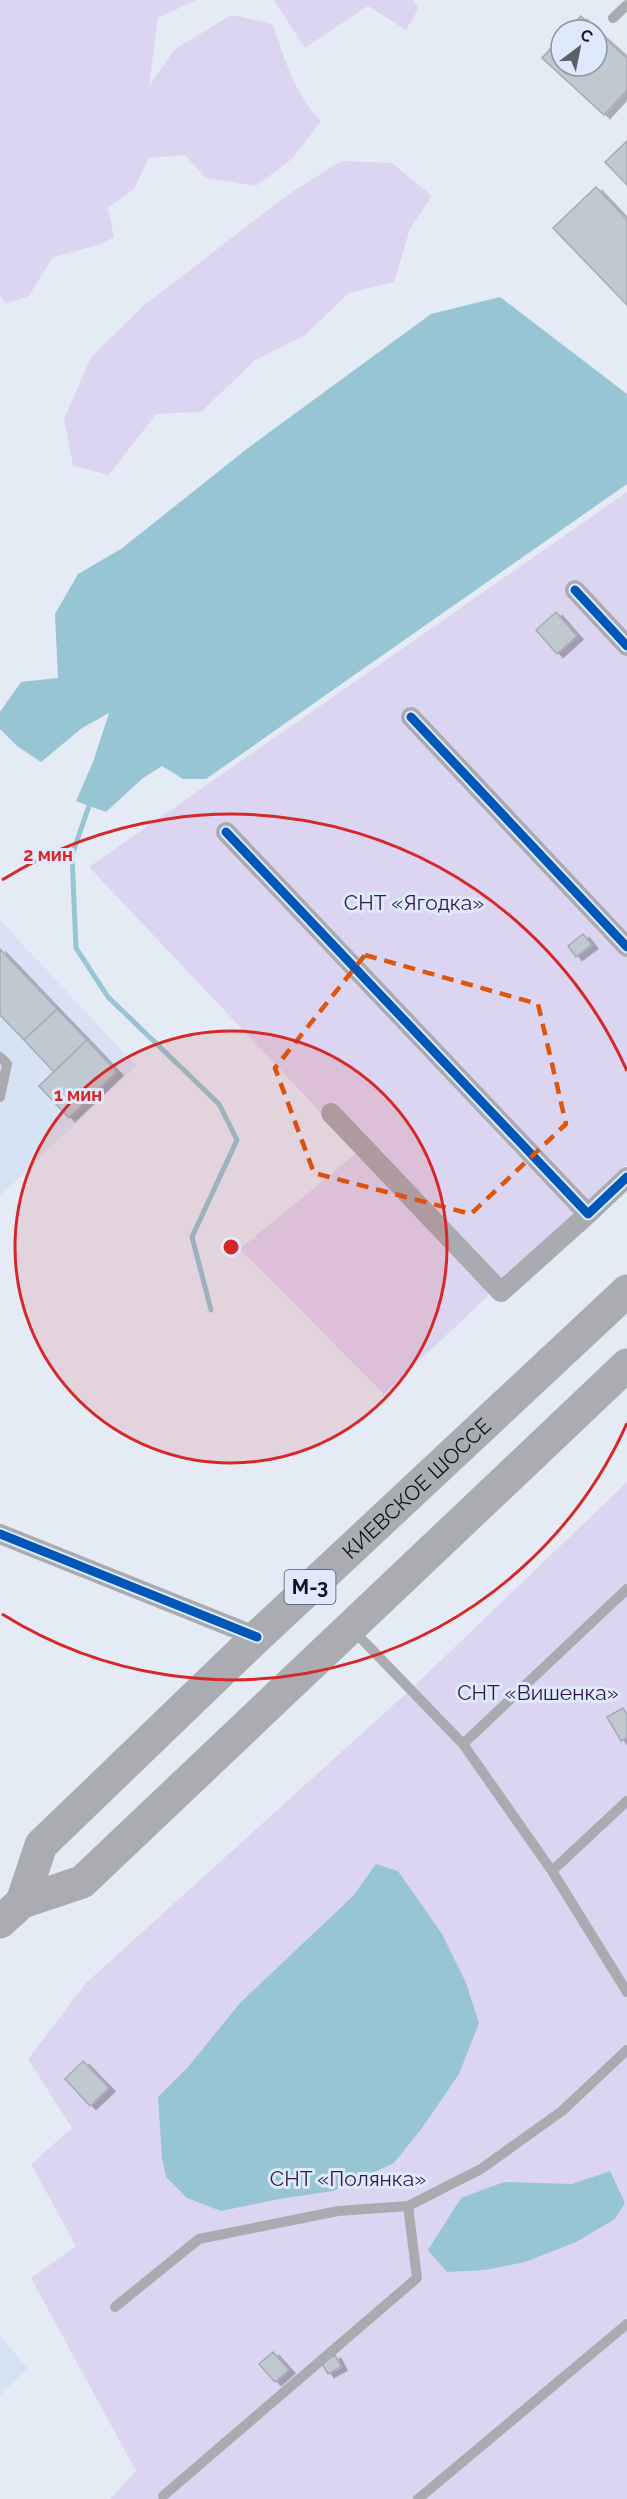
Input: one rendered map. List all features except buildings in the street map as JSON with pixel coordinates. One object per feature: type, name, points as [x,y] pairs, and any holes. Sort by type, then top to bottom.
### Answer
[{"type":"highway","name":"КИЕВСКОЕ ШОССЕ","points":[[11,1912],[41,1845],[257,1637],[627,1291]]},
{"type":"highway","name":"КИЕВСКОЕ ШОССЕ","points":[[11,1912],[82,1882],[627,1365]]},
{"type":"street","points":[[575,590],[627,646]]},
{"type":"street","points":[[411,717],[627,947]]},
{"type":"street","points":[[226,832],[588,1214]]},
{"type":"street","points":[[331,1113],[501,1292],[627,1177]]},
{"type":"street","points":[[0,1534],[257,1637]]},
{"type":"lane","points":[[613,18],[627,5]]},
{"type":"lane","points":[[0,1057],[7,1064],[0,1097]]},
{"type":"lane","points":[[463,1744],[627,1589]]},
{"type":"lane","points":[[350,1628],[463,1744],[552,1871],[627,1992]]},
{"type":"lane","points":[[552,1871],[627,1801]]},
{"type":"lane","points":[[115,2307],[199,2239],[338,2211],[408,2206],[482,2169],[562,2111],[627,2050]]},
{"type":"lane","points":[[163,2496],[417,2278],[408,2206]]},
{"type":"lane","points":[[418,2499],[627,2324]]},
{"type":"highlighted area","points":[[365,955],[538,1004],[566,1124],[471,1214],[314,1173],[275,1068]]},
{"type":"shaded area","points":[[0,920],[136,1066],[0,1196]]},
{"type":"shaded area","points":[[0,2335],[28,2369],[0,2395]]},
{"type":"green space","points":[[0,0],[196,0],[158,18],[149,86],[175,49],[231,15],[273,24],[297,88],[321,121],[292,159],[256,186],[206,178],[185,155],[149,158],[134,189],[108,208],[114,237],[99,245],[53,257],[29,296],[6,304],[0,295]]},
{"type":"green space","points":[[274,0],[413,0],[419,8],[406,30],[368,6],[305,48]]},
{"type":"green space","points":[[341,161],[392,163],[432,196],[410,229],[394,282],[349,293],[305,335],[254,361],[201,412],[156,414],[109,475],[73,466],[64,419],[91,357],[143,306],[289,194]]},
{"type":"green space","name":"СНТ «Ягодка»","points":[[627,492],[627,1165],[384,1394],[240,1249],[358,1152],[89,867]]},
{"type":"green space","name":"СНТ «Полянка»","points":[[627,1482],[627,2499],[110,2499],[136,2471],[31,2278],[76,2246],[31,2164],[72,2128],[28,2059],[86,1983],[411,1689]]},
{"type":"water","points":[[500,297],[627,394],[627,484],[206,779],[183,779],[162,766],[143,778],[106,812],[76,801],[93,762],[109,713],[82,728],[41,762],[17,746],[0,729],[0,712],[21,682],[58,678],[55,614],[78,574],[121,549],[248,448],[431,314]]},
{"type":"water","points":[[376,1864],[398,1871],[442,1934],[466,1983],[479,2023],[459,2074],[422,2128],[394,2163],[333,2191],[221,2211],[187,2198],[166,2177],[162,2158],[158,2097],[188,2067],[240,2003],[353,1896]]},
{"type":"water","points":[[610,2171],[625,2203],[615,2219],[576,2242],[525,2262],[485,2270],[447,2272],[428,2250],[461,2198],[504,2182],[572,2184]]},
{"type":"waterway","points":[[89,806],[72,855],[76,948],[108,997],[219,1104],[237,1140],[192,1237],[211,1310]]},
{"type":"cycle path","points":[[575,590],[627,646]]},
{"type":"cycle path","points":[[411,717],[627,947]]},
{"type":"cycle path","points":[[226,832],[588,1214],[627,1177]]},
{"type":"cycle path","points":[[0,1534],[257,1637]]},
{"type":"park label","name":"СНТ «Вишенка»","points":[[538,1692]]}]
